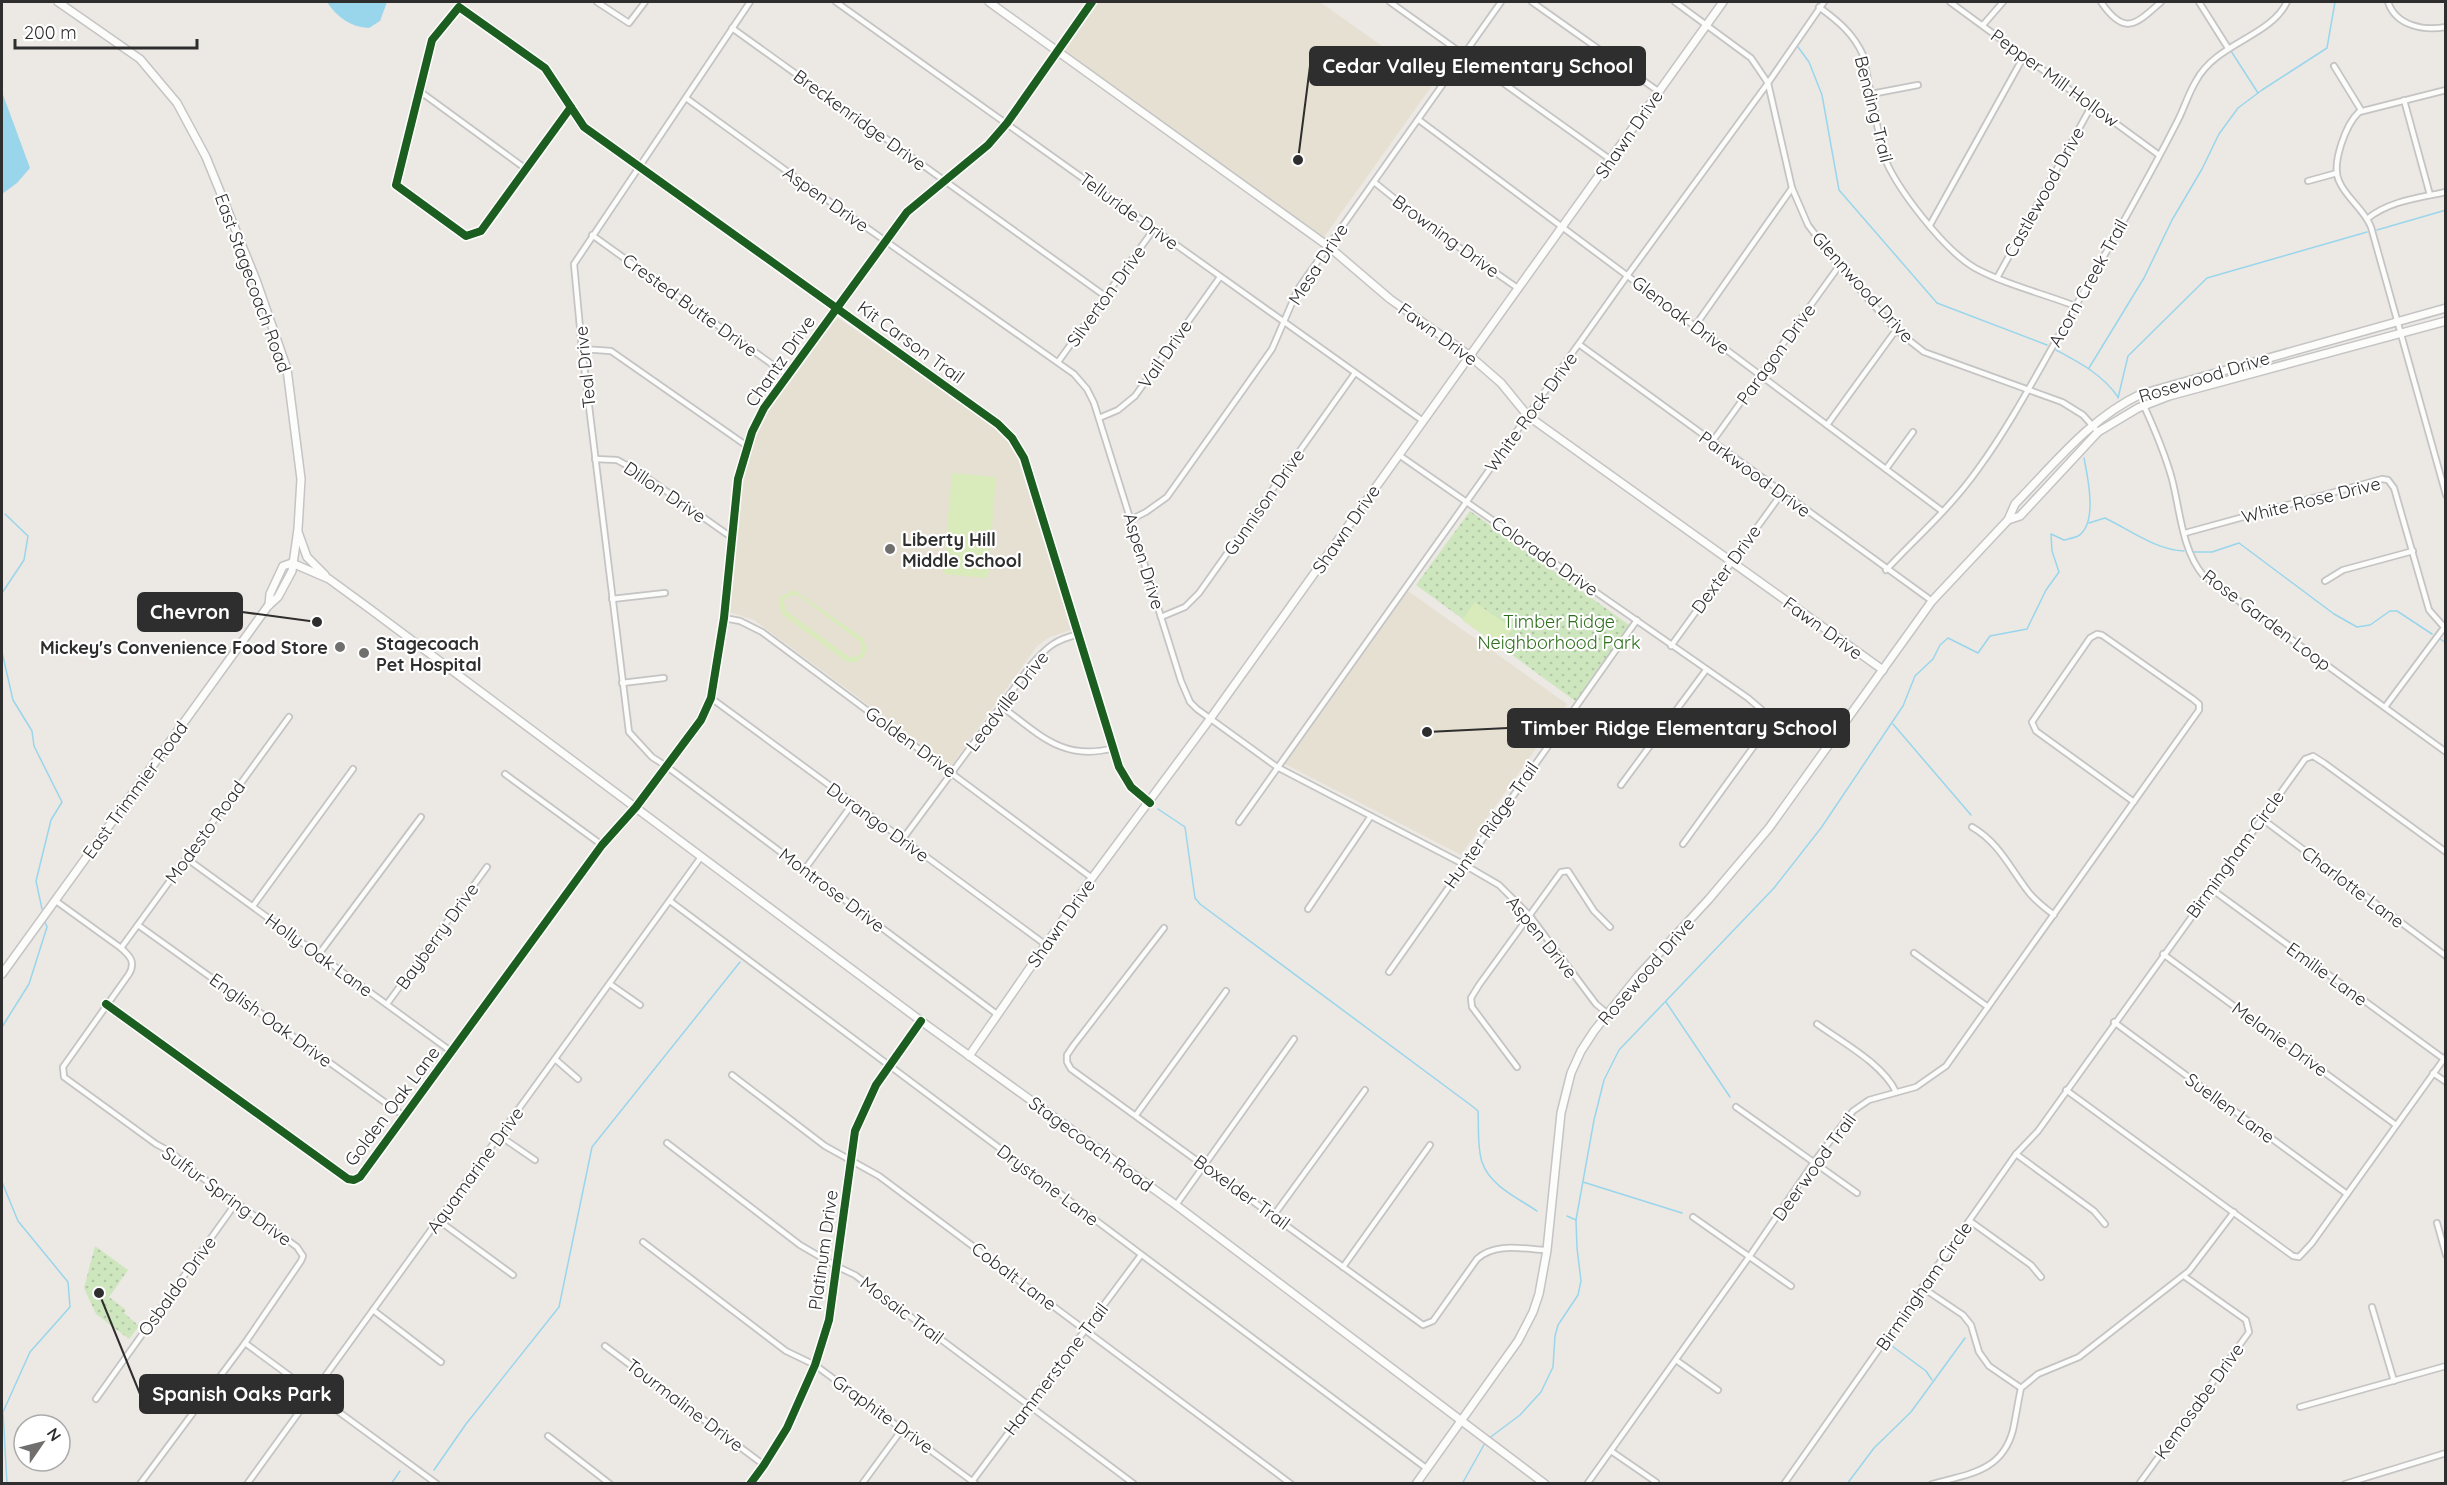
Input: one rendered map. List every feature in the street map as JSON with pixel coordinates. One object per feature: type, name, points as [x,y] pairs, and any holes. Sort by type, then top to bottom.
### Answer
[{"type":"main road","name":"East Stagecoach Road","points":[[58,2],[140,58],[177,103],[206,157],[256,280],[287,369],[302,479],[298,530],[292,563]]},
{"type":"main road","name":"Fawn Drive","points":[[989,2],[1328,246],[1390,299],[1470,356],[1501,383],[1528,416],[1883,670]]},
{"type":"main road","name":"Chantz Drive","points":[[636,807],[701,720],[711,698],[724,618],[738,479],[747,446],[760,414],[907,212],[981,151],[1006,123],[1092,2]]},
{"type":"main road","name":"Shawn Drive","points":[[969,1056],[1092,878],[1150,803],[1723,2]]},
{"type":"main road","name":"Rosewood Drive","points":[[1416,1484],[1527,1325],[1539,1294],[1547,1250],[1565,1093],[1581,1051],[1608,1014],[1669,941],[1710,899],[1751,851],[1932,601],[2008,520],[2015,504],[2091,425],[2118,404],[2141,394],[2445,309]]},
{"type":"main road","name":"Rosewood Drive","points":[[2008,520],[2020,516],[2098,432],[2144,406],[2169,396],[2445,321]]},
{"type":"main road","points":[[298,530],[307,557],[329,579],[636,807]]},
{"type":"main road","points":[[292,563],[329,579]]},
{"type":"main road","name":"East Trimmier Road","points":[[2,974],[268,606],[270,594],[283,566],[292,563]]},
{"type":"main road","name":"Stagecoach Road","points":[[636,807],[921,1021],[1176,1205],[1545,1484]]},
{"type":"street","points":[[597,2],[629,24],[645,2]]},
{"type":"street","name":"Teal Drive","points":[[666,766],[652,757],[628,732],[574,264],[750,2]]},
{"type":"street","name":"Telluride Drive","points":[[836,2],[1423,421]]},
{"type":"street","points":[[1390,2],[1611,160]]},
{"type":"street","name":"Mesa Drive","points":[[1132,519],[1167,497],[1272,349],[1298,289],[1501,2]]},
{"type":"street","points":[[1532,2],[1658,91]]},
{"type":"street","name":"Glennwood Drive","points":[[1676,2],[1751,58],[1768,83],[1792,188],[1808,225],[1839,266],[1896,330],[1924,352],[2062,402],[2083,415],[2098,432]]},
{"type":"street","name":"White Rock Drive","points":[[1239,822],[1824,2]]},
{"type":"street","name":"Pepper Mill Hollow","points":[[1950,2],[2159,155]]},
{"type":"street","points":[[1983,25],[2003,2]]},
{"type":"street","points":[[2101,2],[2112,15],[2127,24],[2136,23],[2161,2]]},
{"type":"street","points":[[2199,2],[2228,48]]},
{"type":"street","name":"Acorn Creek Trail","points":[[1886,570],[1978,470],[2027,391],[2075,306],[2178,121],[2196,80],[2211,62],[2228,48],[2272,20],[2287,2]]},
{"type":"street","points":[[2388,2],[2390,7],[2411,25],[2433,29],[2445,27]]},
{"type":"street","name":"Kit Carson Trail","points":[[418,90],[432,40],[459,7],[545,68],[584,127],[998,424],[1012,438],[1024,458],[1119,767],[1131,788],[1150,803]]},
{"type":"street","name":"Bending Trail","points":[[1819,7],[1843,26],[1858,45],[1863,55],[1887,166],[1897,184],[1930,225],[1963,260],[1997,278],[2075,306]]},
{"type":"street","name":"Breckenridge Drive","points":[[732,28],[1105,296]]},
{"type":"street","points":[[1930,225],[2024,56]]},
{"type":"street","points":[[2334,66],[2361,110]]},
{"type":"street","points":[[1871,94],[1918,85]]},
{"type":"street","points":[[526,169],[418,90],[396,185],[466,236],[481,231],[526,169],[571,107]]},
{"type":"street","points":[[2445,90],[2361,110],[2349,124],[2342,142],[2337,173],[2342,186],[2367,219],[2445,495]]},
{"type":"street","name":"Aspen Drive","points":[[686,98],[1074,374],[1087,390],[1099,418],[1185,692],[1197,709],[1277,767],[1499,885],[1530,916],[1596,1004],[1608,1014]]},
{"type":"street","points":[[2404,100],[2430,195]]},
{"type":"street","name":"Castlewood Drive","points":[[1997,278],[2092,105]]},
{"type":"street","name":"Glenoak Drive","points":[[1419,120],[1942,511]]},
{"type":"street","points":[[2308,181],[2337,173]]},
{"type":"street","name":"Browning Drive","points":[[1374,182],[1430,227],[1519,289]]},
{"type":"street","points":[[1695,326],[1792,188]]},
{"type":"street","points":[[2367,219],[2388,206],[2445,192]]},
{"type":"street","name":"Silverton Drive","points":[[1058,362],[1154,229]]},
{"type":"street","name":"Crested Butte Drive","points":[[592,235],[787,375]]},
{"type":"street","name":"Paragon Drive","points":[[1712,442],[1839,266]]},
{"type":"street","name":"Vail Drive","points":[[1099,418],[1118,410],[1135,396],[1220,277]]},
{"type":"street","points":[[1827,425],[1896,330]]},
{"type":"street","name":"Parkwood Drive","points":[[1580,345],[1886,570],[1932,601]]},
{"type":"street","points":[[582,349],[611,351],[747,446]]},
{"type":"street","name":"Gunnison Drive","points":[[1161,617],[1185,607],[1199,593],[1355,373]]},
{"type":"street","name":"Rose Garden Loop","points":[[2144,406],[2159,440],[2190,554],[2203,575],[2445,752]]},
{"type":"street","points":[[1886,469],[1913,432]]},
{"type":"street","name":"Colorado Drive","points":[[1399,454],[1748,698],[1770,717],[1762,735],[1683,844]]},
{"type":"street","name":"Dillon Drive","points":[[596,459],[617,460],[624,464],[731,537]]},
{"type":"street","name":"White Rose Drive","points":[[2185,533],[2388,480],[2394,488],[2414,551],[2429,610],[2445,626]]},
{"type":"street","name":"Dexter Drive","points":[[1671,646],[1782,493]]},
{"type":"street","points":[[2325,581],[2343,570],[2414,551]]},
{"type":"street","points":[[612,599],[665,593]]},
{"type":"street","name":"Golden Drive","points":[[724,618],[740,621],[762,632],[1092,878]]},
{"type":"street","name":"Hunter Ridge Trail","points":[[1389,972],[1637,620]]},
{"type":"street","points":[[2385,707],[2445,626]]},
{"type":"street","name":"Leadville Drive","points":[[902,840],[1032,664],[1048,646],[1059,639],[1079,634]]},
{"type":"street","name":"Deerwood Trail","points":[[1587,1484],[1814,1162],[1853,1111],[1869,1100],[1916,1088],[1940,1072],[2054,915],[2134,802],[2199,710],[2199,704],[2111,641],[2097,634],[2090,638],[2032,722],[2036,730],[2134,802]]},
{"type":"street","points":[[1621,785],[1706,670]]},
{"type":"street","points":[[622,683],[664,678]]},
{"type":"street","name":"Durango Drive","points":[[711,698],[1046,945]]},
{"type":"street","points":[[1001,706],[1053,744],[1066,749],[1077,753],[1097,753],[1114,748]]},
{"type":"street","name":"Modesto Road","points":[[121,948],[289,717]]},
{"type":"street","name":"Birmingham Circle","points":[[1784,1484],[2016,1154],[2037,1131],[2260,818],[2305,759],[2313,756],[2445,852]]},
{"type":"street","name":"Montrose Drive","points":[[666,766],[998,1015]]},
{"type":"street","points":[[253,906],[353,769]]},
{"type":"street","points":[[505,774],[602,845]]},
{"type":"street","points":[[805,869],[852,803]]},
{"type":"street","name":"Golden Oak Lane","points":[[106,1004],[348,1179],[354,1180],[360,1177],[602,845],[636,807]]},
{"type":"street","points":[[1308,909],[1371,816]]},
{"type":"street","points":[[319,954],[421,817]]},
{"type":"street","name":"Charlotte Lane","points":[[2260,818],[2445,956]]},
{"type":"street","points":[[1972,827],[1996,846],[2027,891],[2054,915]]},
{"type":"street","name":"Aquamarine Drive","points":[[247,1484],[701,857]]},
{"type":"street","name":"Holly Oak Lane","points":[[186,858],[452,1052]]},
{"type":"street","name":"Bayberry Drive","points":[[387,1004],[487,867]]},
{"type":"street","points":[[1517,1066],[1472,1006],[1472,998],[1561,872],[1568,871],[1594,911],[1610,927]]},
{"type":"street","name":"Emilie Lane","points":[[2210,888],[2444,1058]]},
{"type":"street","points":[[56,901],[121,948]]},
{"type":"street","name":"Drystone Lane","points":[[670,901],[1426,1468]]},
{"type":"street","name":"English Oak Drive","points":[[138,925],[404,1116]]},
{"type":"street","name":"Boxelder Trail","points":[[1164,928],[1067,1055],[1066,1062],[1071,1069],[1423,1325],[1433,1321],[1477,1259],[1486,1251],[1508,1248],[1547,1250]]},
{"type":"street","name":"Sulfur Spring Drive","points":[[121,948],[131,956],[132,969],[63,1067],[64,1077],[147,1138],[171,1152],[297,1247],[303,1256],[245,1343]]},
{"type":"street","points":[[1914,953],[1988,1007]]},
{"type":"street","name":"Melanie Drive","points":[[2163,954],[2396,1125]]},
{"type":"street","points":[[610,984],[640,1005]]},
{"type":"street","points":[[1136,1115],[1226,990]]},
{"type":"street","name":"Platinum Drive","points":[[750,1484],[787,1428],[815,1365],[829,1320],[855,1131],[876,1085],[921,1021]]},
{"type":"street","name":"Suellen Lane","points":[[2114,1022],[2347,1194]]},
{"type":"street","points":[[1817,1024],[1881,1071],[1896,1092]]},
{"type":"street","points":[[1176,1205],[1294,1039]]},
{"type":"street","points":[[2066,1090],[2293,1256],[2299,1257],[2312,1243],[2444,1058]]},
{"type":"street","points":[[555,1059],[578,1078]]},
{"type":"street","points":[[2433,1073],[2445,1082]]},
{"type":"street","name":"Cobalt Lane","points":[[732,1075],[825,1146],[879,1176],[1291,1484]]},
{"type":"street","points":[[1274,1215],[1365,1090]]},
{"type":"street","points":[[1736,1107],[1857,1193]]},
{"type":"street","points":[[500,1136],[535,1160]]},
{"type":"street","name":"Mosaic Trail","points":[[666,1143],[800,1245],[855,1275],[1134,1484]]},
{"type":"street","points":[[1343,1267],[1430,1145]]},
{"type":"street","points":[[2016,1154],[2094,1211],[2105,1224]]},
{"type":"street","name":"Osbaldo Drive","points":[[96,1399],[236,1203]]},
{"type":"street","points":[[1932,1484],[1986,1468],[1999,1457],[2013,1430],[2021,1388],[2037,1374],[2079,1356],[2184,1276],[2196,1265],[2234,1212]]},
{"type":"street","points":[[1693,1217],[1791,1286]]},
{"type":"street","points":[[438,1220],[513,1275]]},
{"type":"street","points":[[1970,1221],[2031,1265],[2041,1277]]},
{"type":"street","points":[[2437,1223],[2445,1255]]},
{"type":"street","name":"Graphite Drive","points":[[643,1242],[786,1351],[815,1365],[903,1428],[973,1483]]},
{"type":"street","name":"Hammerstone Trail","points":[[973,1483],[1141,1255]]},
{"type":"street","name":"Kemosabe Drive","points":[[2139,1484],[2248,1332],[2246,1320],[2184,1276]]},
{"type":"street","points":[[1923,1288],[1963,1315],[1971,1325],[1979,1352],[1989,1366],[2021,1388]]},
{"type":"street","points":[[2372,1307],[2394,1381]]},
{"type":"street","points":[[373,1310],[441,1362]]},
{"type":"street","points":[[140,1484],[245,1343],[437,1484]]},
{"type":"street","name":"Tourmaline Drive","points":[[605,1346],[764,1465]]},
{"type":"street","points":[[1676,1360],[1718,1390]]},
{"type":"street","points":[[2300,1407],[2445,1366]]},
{"type":"street","points":[[862,1484],[903,1428]]},
{"type":"street","points":[[548,1436],[610,1484]]},
{"type":"street","points":[[1611,1451],[1656,1482]]},
{"type":"street","points":[[2345,1484],[2445,1453]]},
{"type":"shaded area","points":[[1098,2],[1320,2],[1434,83],[1324,237],[1062,49]]},
{"type":"shaded area","name":"Liberty Hill Middle School","points":[[837,317],[994,426],[1007,440],[1018,459],[1071,630],[1050,637],[1037,646],[951,766],[754,620],[729,612],[741,486],[748,453],[768,410]]},
{"type":"shaded area","points":[[1408,591],[1567,704],[1461,855],[1285,764]]},
{"type":"green space","points":[[952,473],[996,477],[988,578],[943,574]]},
{"type":"green space","name":"Timber Ridge Neighborhood Park","points":[[1470,511],[1632,627],[1578,703],[1416,585]]},
{"type":"green space","points":[[794,590],[863,638],[867,649],[864,656],[860,660],[847,662],[783,615],[779,607],[779,598]],"holes":[[[793,595],[799,596],[858,640],[862,646],[861,653],[855,657],[849,657],[786,611],[783,600]]]},
{"type":"green space","points":[[1475,602],[1513,629],[1500,647],[1462,620]]},
{"type":"green space","points":[[95,1246],[128,1270],[109,1297],[126,1310],[124,1313],[139,1326],[129,1339],[96,1314],[84,1288]]},
{"type":"water","points":[[327,2],[387,2],[380,21],[369,28],[356,26],[345,20]]},
{"type":"water","points":[[2,92],[30,168],[17,183],[2,194]]},
{"type":"waterway","points":[[2089,368],[2144,278],[2172,220],[2202,169],[2219,134],[2238,108],[2327,48],[2335,2]]},
{"type":"waterway","points":[[1798,47],[1809,62],[1822,95],[1839,190],[1937,303],[2047,345]]},
{"type":"waterway","points":[[2231,51],[2258,93]]},
{"type":"waterway","points":[[2377,230],[2446,210]]},
{"type":"waterway","points":[[2118,398],[2128,356],[2207,278],[2367,232]]},
{"type":"waterway","points":[[2056,350],[2098,375],[2118,397]]},
{"type":"waterway","points":[[1488,1439],[1520,1415],[1541,1392],[1553,1367],[1558,1325],[1578,1295],[1581,1281],[1576,1220],[1594,1120],[1604,1080],[1619,1050],[1774,888],[1821,828],[1903,706],[1915,676],[1933,659],[1940,645],[1948,638],[1978,653],[1990,636],[2027,629],[2046,590],[2059,572],[2052,551],[2051,534],[2064,540],[2075,537],[2084,530],[2088,522],[2090,500],[2084,458]]},
{"type":"waterway","points":[[2,593],[24,560],[28,536],[5,514]]},
{"type":"waterway","points":[[2089,523],[2105,518],[2143,539],[2163,547],[2184,551]]},
{"type":"waterway","points":[[2194,552],[2212,552],[2239,543],[2334,614],[2357,627],[2370,625],[2390,611],[2397,611],[2432,634]]},
{"type":"waterway","points":[[2440,639],[2446,643]]},
{"type":"waterway","points":[[2,652],[13,700],[32,731],[34,746],[62,802],[51,820],[36,881],[42,909]]},
{"type":"waterway","points":[[1893,724],[1971,815]]},
{"type":"waterway","points":[[1158,809],[1185,827],[1195,898],[1200,904],[1478,1111],[1479,1150],[1486,1170],[1505,1191],[1537,1211]]},
{"type":"waterway","points":[[2,1027],[29,984],[47,927],[45,922]]},
{"type":"waterway","points":[[434,1470],[466,1424],[559,1307],[592,1147],[740,962]]},
{"type":"waterway","points":[[1666,1002],[1730,1097]]},
{"type":"waterway","points":[[2,1182],[18,1221],[68,1282],[70,1307],[30,1352],[3,1412],[7,1484]]},
{"type":"waterway","points":[[1583,1182],[1682,1213]]},
{"type":"waterway","points":[[1567,1216],[1576,1220]]},
{"type":"waterway","points":[[1847,1484],[1874,1448],[1911,1412],[1965,1338]]},
{"type":"waterway","points":[[1892,1346],[1926,1371],[1932,1380]]},
{"type":"waterway","points":[[1462,1484],[1485,1443]]},
{"type":"waterway","points":[[391,1484],[400,1471]]},
{"type":"cycle path","points":[[106,1004],[348,1179],[354,1180],[360,1177],[602,845],[636,807],[701,720],[711,698],[724,618],[738,479],[752,432],[764,408],[907,212],[988,145],[1007,123],[1092,2]]},
{"type":"cycle path","points":[[571,107],[481,231],[466,236],[396,185],[432,40],[459,7],[545,68],[584,127],[998,424],[1012,438],[1024,458],[1119,767],[1131,787],[1150,803]]},
{"type":"cycle path","points":[[750,1484],[787,1428],[815,1365],[829,1320],[855,1131],[876,1085],[921,1021]]},
{"type":"place","name":"Cedar Valley Elementary School","points":[[1298,160]]},
{"type":"place","name":"Liberty Hill Middle School","points":[[890,549]]},
{"type":"place","name":"Chevron","points":[[317,622]]},
{"type":"place","name":"Mickey's Convenience Food Store","points":[[340,647]]},
{"type":"place","name":"Stagecoach Pet Hospital","points":[[364,653]]},
{"type":"place","name":"Timber Ridge Elementary School","points":[[1427,732]]},
{"type":"place","name":"Spanish Oaks Park","points":[[99,1293]]}]
